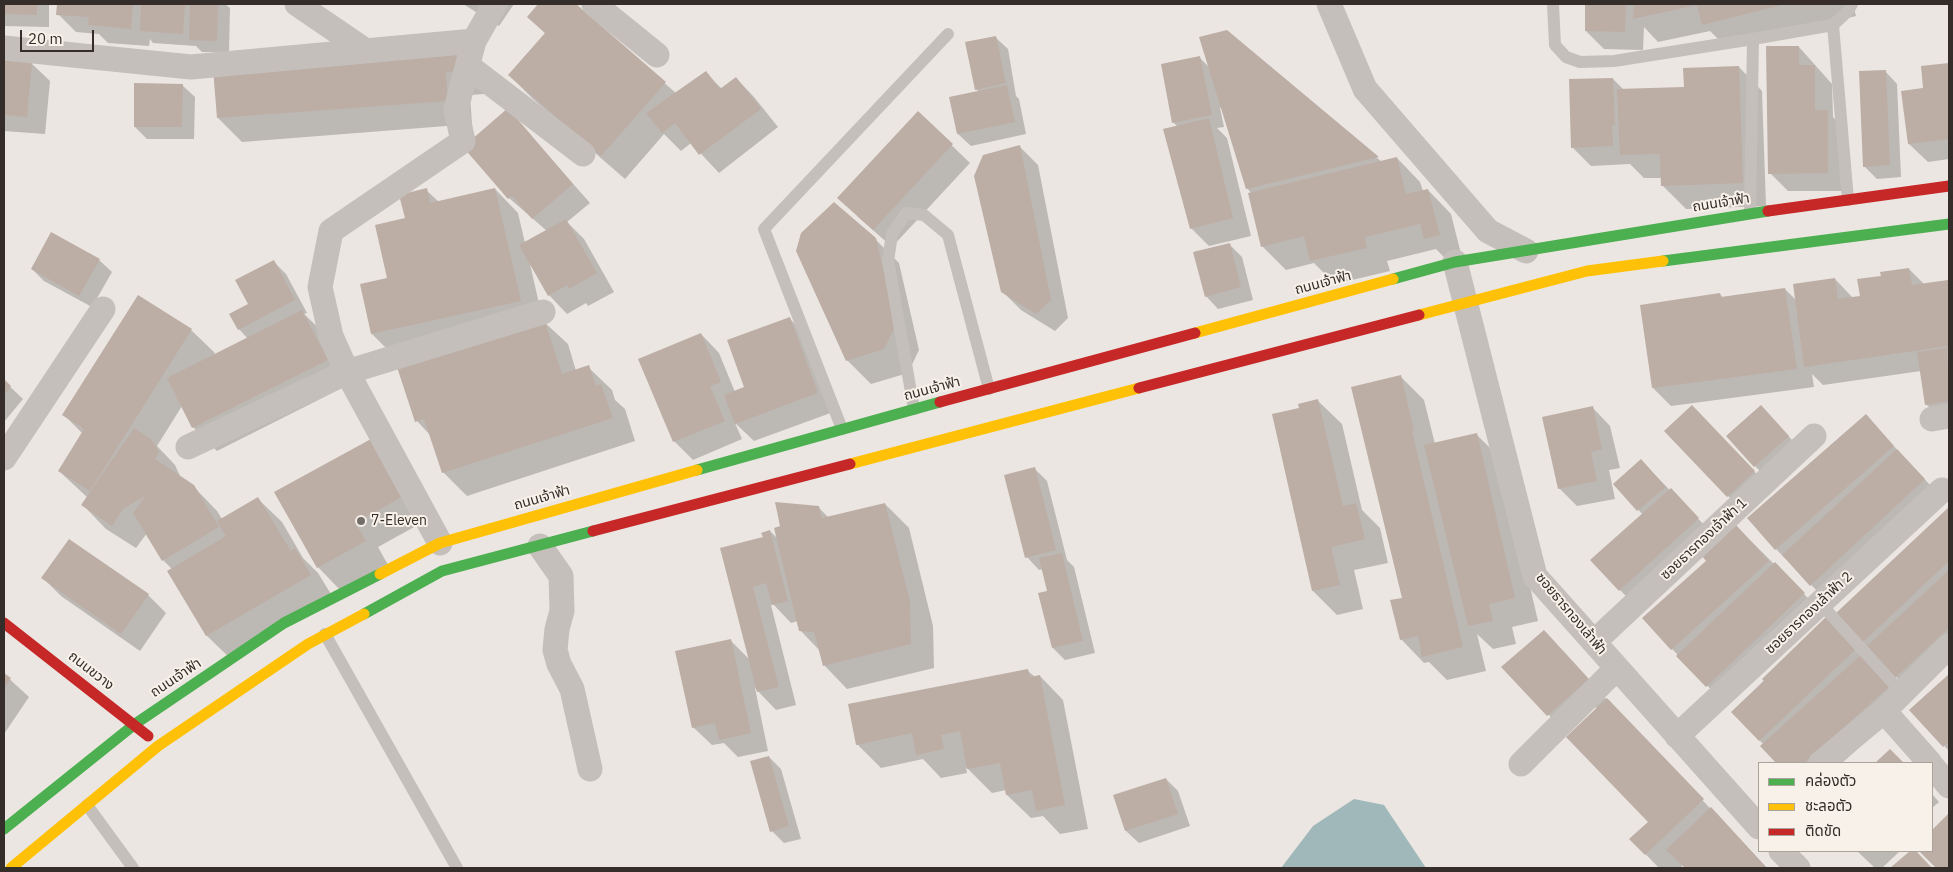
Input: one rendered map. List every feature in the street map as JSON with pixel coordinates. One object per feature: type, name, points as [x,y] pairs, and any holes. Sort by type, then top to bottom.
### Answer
[{"type":"main road","name":"ถนนเจ้าฟ้า","points":[[4,829],[135,724],[284,623],[440,543],[914,409],[1455,262],[1750,212],[1949,186]]},
{"type":"main road","points":[[11,868],[158,746],[325,634],[442,571],[1587,271],[1949,224]]},
{"type":"main road","name":"ถนนขวาง","points":[[4,623],[135,724],[158,746]]},
{"type":"street","points":[[296,4],[366,51]]},
{"type":"street","points":[[440,543],[347,372],[330,336],[320,287],[330,230],[463,141],[456,109],[474,41],[495,4]]},
{"type":"street","points":[[594,4],[657,55]]},
{"type":"street","points":[[1330,4],[1365,89],[1488,230],[1526,251]]},
{"type":"street","points":[[4,48],[191,67],[474,41]]},
{"type":"street","points":[[468,66],[583,154]]},
{"type":"street","name":"ซอยธารทองเล้าฟ้า","points":[[1455,262],[1535,576],[1677,736],[1757,820]]},
{"type":"street","points":[[4,458],[103,309]]},
{"type":"street","points":[[188,447],[347,372],[543,312]]},
{"type":"street","name":"ซอยธารทองเจ้าฟ้า 1","points":[[1594,642],[1814,436]]},
{"type":"street","name":"ซอยธารทองเล้าฟ้า 2","points":[[1677,736],[1942,490]]},
{"type":"street","points":[[540,546],[561,576],[562,611],[557,629],[555,650],[572,689],[590,769]]},
{"type":"street","points":[[1822,762],[1884,711],[1949,646]]},
{"type":"street","points":[[1521,764],[1618,668]]},
{"type":"street","points":[[1884,711],[1928,762]]},
{"type":"street","points":[[1933,767],[1949,786]]},
{"type":"street","points":[[1782,852],[1798,868]]},
{"type":"lane","points":[[1553,4],[1555,45],[1566,57],[1580,62],[1614,61],[1832,25],[1848,11],[1852,4]]},
{"type":"lane","points":[[1832,25],[1848,200]]},
{"type":"lane","points":[[842,429],[764,228],[948,34]]},
{"type":"lane","points":[[1750,212],[1753,39]]},
{"type":"lane","points":[[914,409],[888,261],[892,234],[906,213],[924,215],[948,235],[989,389]]},
{"type":"lane","points":[[1820,603],[1902,693]]},
{"type":"lane","points":[[325,634],[457,868]]},
{"type":"lane","points":[[87,805],[133,868]]},
{"type":"water","points":[[1354,799],[1384,805],[1426,868],[1281,868],[1313,826]]},
{"type":"building","points":[[4,4],[37,4],[37,15],[4,14]]},
{"type":"building","points":[[57,4],[133,4],[131,29],[88,25],[89,17],[56,15]]},
{"type":"building","points":[[141,4],[185,4],[183,34],[140,31]]},
{"type":"building","points":[[190,4],[218,4],[217,41],[189,40]]},
{"type":"building","points":[[538,4],[576,4],[666,82],[601,156],[508,75],[545,33],[527,17]]},
{"type":"building","points":[[1585,4],[1626,4],[1625,32],[1585,31]]},
{"type":"building","points":[[1634,4],[1785,4],[1702,25],[1697,5],[1633,19]]},
{"type":"building","points":[[1227,30],[1379,157],[1246,189],[1199,37]]},
{"type":"building","points":[[996,36],[1006,83],[975,90],[965,42]]},
{"type":"building","points":[[1766,46],[1799,46],[1799,65],[1815,65],[1815,110],[1828,110],[1828,173],[1768,174]]},
{"type":"building","points":[[459,51],[461,71],[446,72],[448,101],[217,118],[213,69]]},
{"type":"building","points":[[1200,56],[1212,115],[1172,123],[1161,64]]},
{"type":"building","points":[[4,59],[32,62],[27,117],[4,115]]},
{"type":"building","points":[[1949,63],[1949,139],[1908,144],[1901,91],[1923,88],[1921,66]]},
{"type":"building","points":[[1739,66],[1743,183],[1661,186],[1660,154],[1620,155],[1617,89],[1684,87],[1683,68]]},
{"type":"building","points":[[1886,70],[1890,165],[1863,167],[1859,71]]},
{"type":"building","points":[[706,71],[720,89],[736,77],[761,109],[699,155],[675,123],[662,133],[646,113]]},
{"type":"building","points":[[1613,78],[1615,125],[1612,125],[1613,146],[1571,148],[1569,79]]},
{"type":"building","points":[[134,83],[183,84],[182,127],[134,127]]},
{"type":"building","points":[[1007,85],[1015,122],[957,134],[949,97]]},
{"type":"building","points":[[508,108],[573,184],[532,219],[512,196],[508,199],[463,147]]},
{"type":"building","points":[[918,111],[953,144],[873,230],[837,198]]},
{"type":"building","points":[[1209,118],[1233,218],[1190,229],[1163,129]]},
{"type":"building","points":[[1020,145],[1051,300],[1036,314],[1001,292],[974,176],[983,155]]},
{"type":"building","points":[[1397,157],[1406,194],[1428,189],[1440,235],[1424,239],[1420,224],[1365,237],[1367,248],[1310,261],[1304,236],[1261,247],[1248,193]]},
{"type":"building","points":[[427,188],[430,203],[495,188],[521,301],[371,334],[360,284],[387,278],[375,225],[405,218],[399,195]]},
{"type":"building","points":[[834,202],[876,238],[896,325],[884,349],[846,361],[796,251],[801,233]]},
{"type":"building","points":[[566,219],[597,273],[569,289],[567,285],[548,296],[519,245]]},
{"type":"building","points":[[51,232],[100,259],[79,296],[31,269]]},
{"type":"building","points":[[1230,243],[1241,287],[1205,297],[1193,252]]},
{"type":"building","points":[[274,260],[295,300],[238,330],[229,314],[248,304],[235,280]]},
{"type":"building","points":[[1909,268],[1912,285],[1948,280],[1949,346],[1804,367],[1793,284],[1835,278],[1838,299],[1860,296],[1857,279],[1881,276],[1880,272]]},
{"type":"building","points":[[1785,288],[1797,369],[1652,388],[1640,305],[1720,293],[1721,297]]},
{"type":"building","points":[[138,295],[192,329],[90,491],[58,471],[84,429],[62,415]]},
{"type":"building","points":[[302,310],[328,360],[192,428],[167,378]]},
{"type":"building","points":[[790,317],[818,393],[735,424],[724,395],[744,387],[727,340]]},
{"type":"building","points":[[544,319],[562,374],[589,365],[596,386],[601,384],[613,418],[442,473],[424,419],[415,422],[397,367]]},
{"type":"building","points":[[701,333],[721,382],[710,386],[725,421],[673,442],[638,359]]},
{"type":"building","points":[[1947,348],[1949,401],[1925,405],[1917,352]]},
{"type":"building","points":[[1401,375],[1414,431],[1412,431],[1463,647],[1422,657],[1418,636],[1400,640],[1390,600],[1402,598],[1351,387]]},
{"type":"building","points":[[4,379],[11,386],[4,395]]},
{"type":"building","points":[[1318,399],[1343,506],[1356,503],[1365,539],[1331,547],[1340,585],[1312,591],[1272,414],[1299,408],[1298,404]]},
{"type":"building","points":[[1692,405],[1755,471],[1727,497],[1664,431]]},
{"type":"building","points":[[1761,405],[1789,436],[1754,467],[1726,436]]},
{"type":"building","points":[[1593,406],[1602,449],[1591,452],[1597,481],[1558,489],[1542,417]]},
{"type":"building","points":[[1866,414],[1894,446],[1775,550],[1747,518]]},
{"type":"building","points":[[134,428],[152,440],[159,452],[155,459],[194,485],[219,527],[162,561],[133,513],[145,496],[123,509],[112,526],[81,505]]},
{"type":"building","points":[[1477,433],[1515,598],[1489,604],[1493,621],[1468,626],[1424,445]]},
{"type":"building","points":[[371,439],[402,497],[355,523],[366,541],[317,568],[274,492]]},
{"type":"building","points":[[1897,449],[1925,479],[1810,586],[1782,555]]},
{"type":"building","points":[[1641,459],[1666,487],[1637,511],[1613,484]]},
{"type":"building","points":[[1035,467],[1056,550],[1025,558],[1004,475]]},
{"type":"building","points":[[1671,488],[1699,518],[1619,591],[1590,560]]},
{"type":"building","points":[[258,497],[291,551],[295,548],[311,575],[206,636],[167,571],[226,536],[217,521]]},
{"type":"building","points":[[775,502],[819,506],[822,518],[885,503],[910,601],[911,644],[823,666],[814,632],[799,631],[774,528],[780,526]]},
{"type":"building","points":[[1949,507],[1949,561],[1862,643],[1835,614]]},
{"type":"building","points":[[1736,525],[1769,561],[1671,650],[1642,618],[1706,561],[1702,556]]},
{"type":"building","points":[[770,530],[788,601],[772,605],[766,583],[753,587],[779,687],[757,692],[720,548],[763,537],[761,533]]},
{"type":"building","points":[[69,539],[149,594],[121,634],[41,578]]},
{"type":"building","points":[[1062,553],[1083,641],[1052,648],[1038,593],[1047,591],[1039,558]]},
{"type":"building","points":[[1775,562],[1805,593],[1706,687],[1676,656]]},
{"type":"building","points":[[1949,570],[1949,628],[1895,678],[1866,647]]},
{"type":"building","points":[[1826,617],[1856,649],[1759,741],[1731,712]]},
{"type":"building","points":[[1544,630],[1589,679],[1547,716],[1501,667]]},
{"type":"building","points":[[731,639],[751,733],[719,740],[715,723],[692,728],[675,651]]},
{"type":"building","points":[[1862,654],[1890,686],[1805,762],[1775,762],[1760,746]]},
{"type":"building","points":[[1028,669],[1030,677],[1040,675],[1065,805],[1036,811],[1032,790],[1006,795],[1000,763],[967,769],[960,731],[941,735],[944,749],[916,755],[912,733],[856,745],[848,704]]},
{"type":"building","points":[[4,673],[11,678],[4,689]]},
{"type":"building","points":[[1949,674],[1949,741],[1943,747],[1909,710]]},
{"type":"building","points":[[1607,698],[1704,799],[1645,855],[1629,839],[1648,822],[1566,737]]},
{"type":"building","points":[[1890,749],[1903,762],[1876,762]]},
{"type":"building","points":[[769,756],[789,826],[770,832],[750,761]]},
{"type":"building","points":[[1166,778],[1178,814],[1125,831],[1113,795]]},
{"type":"building","points":[[1711,807],[1767,868],[1685,868],[1666,850]]},
{"type":"building","points":[[1949,813],[1949,868],[1936,868],[1920,852],[1933,852],[1933,829]]},
{"type":"building","points":[[1909,852],[1917,852],[1932,868],[1890,868]]},
{"type":"traffic: fast","points":[[1393,279],[1455,262],[1768,211]]},
{"type":"traffic: fast","points":[[1663,261],[1949,224]]},
{"type":"traffic: fast","points":[[697,470],[940,402]]},
{"type":"traffic: fast","points":[[364,614],[442,571],[593,531]]},
{"type":"traffic: fast","points":[[4,829],[135,724],[284,623],[380,574]]},
{"type":"traffic: slow","points":[[1419,315],[1587,271],[1663,261]]},
{"type":"traffic: slow","points":[[1195,333],[1393,279]]},
{"type":"traffic: slow","points":[[850,464],[1139,388]]},
{"type":"traffic: slow","points":[[380,574],[440,543],[697,470]]},
{"type":"traffic: slow","points":[[11,868],[158,746],[308,644],[364,614]]},
{"type":"traffic: jam","points":[[1768,211],[1949,186]]},
{"type":"traffic: jam","points":[[1139,388],[1419,315]]},
{"type":"traffic: jam","points":[[940,402],[1195,333]]},
{"type":"traffic: jam","points":[[593,531],[850,464]]},
{"type":"traffic: jam","points":[[4,623],[148,736]]},
{"type":"place","name":"7-Eleven","points":[[361,521]]}]
